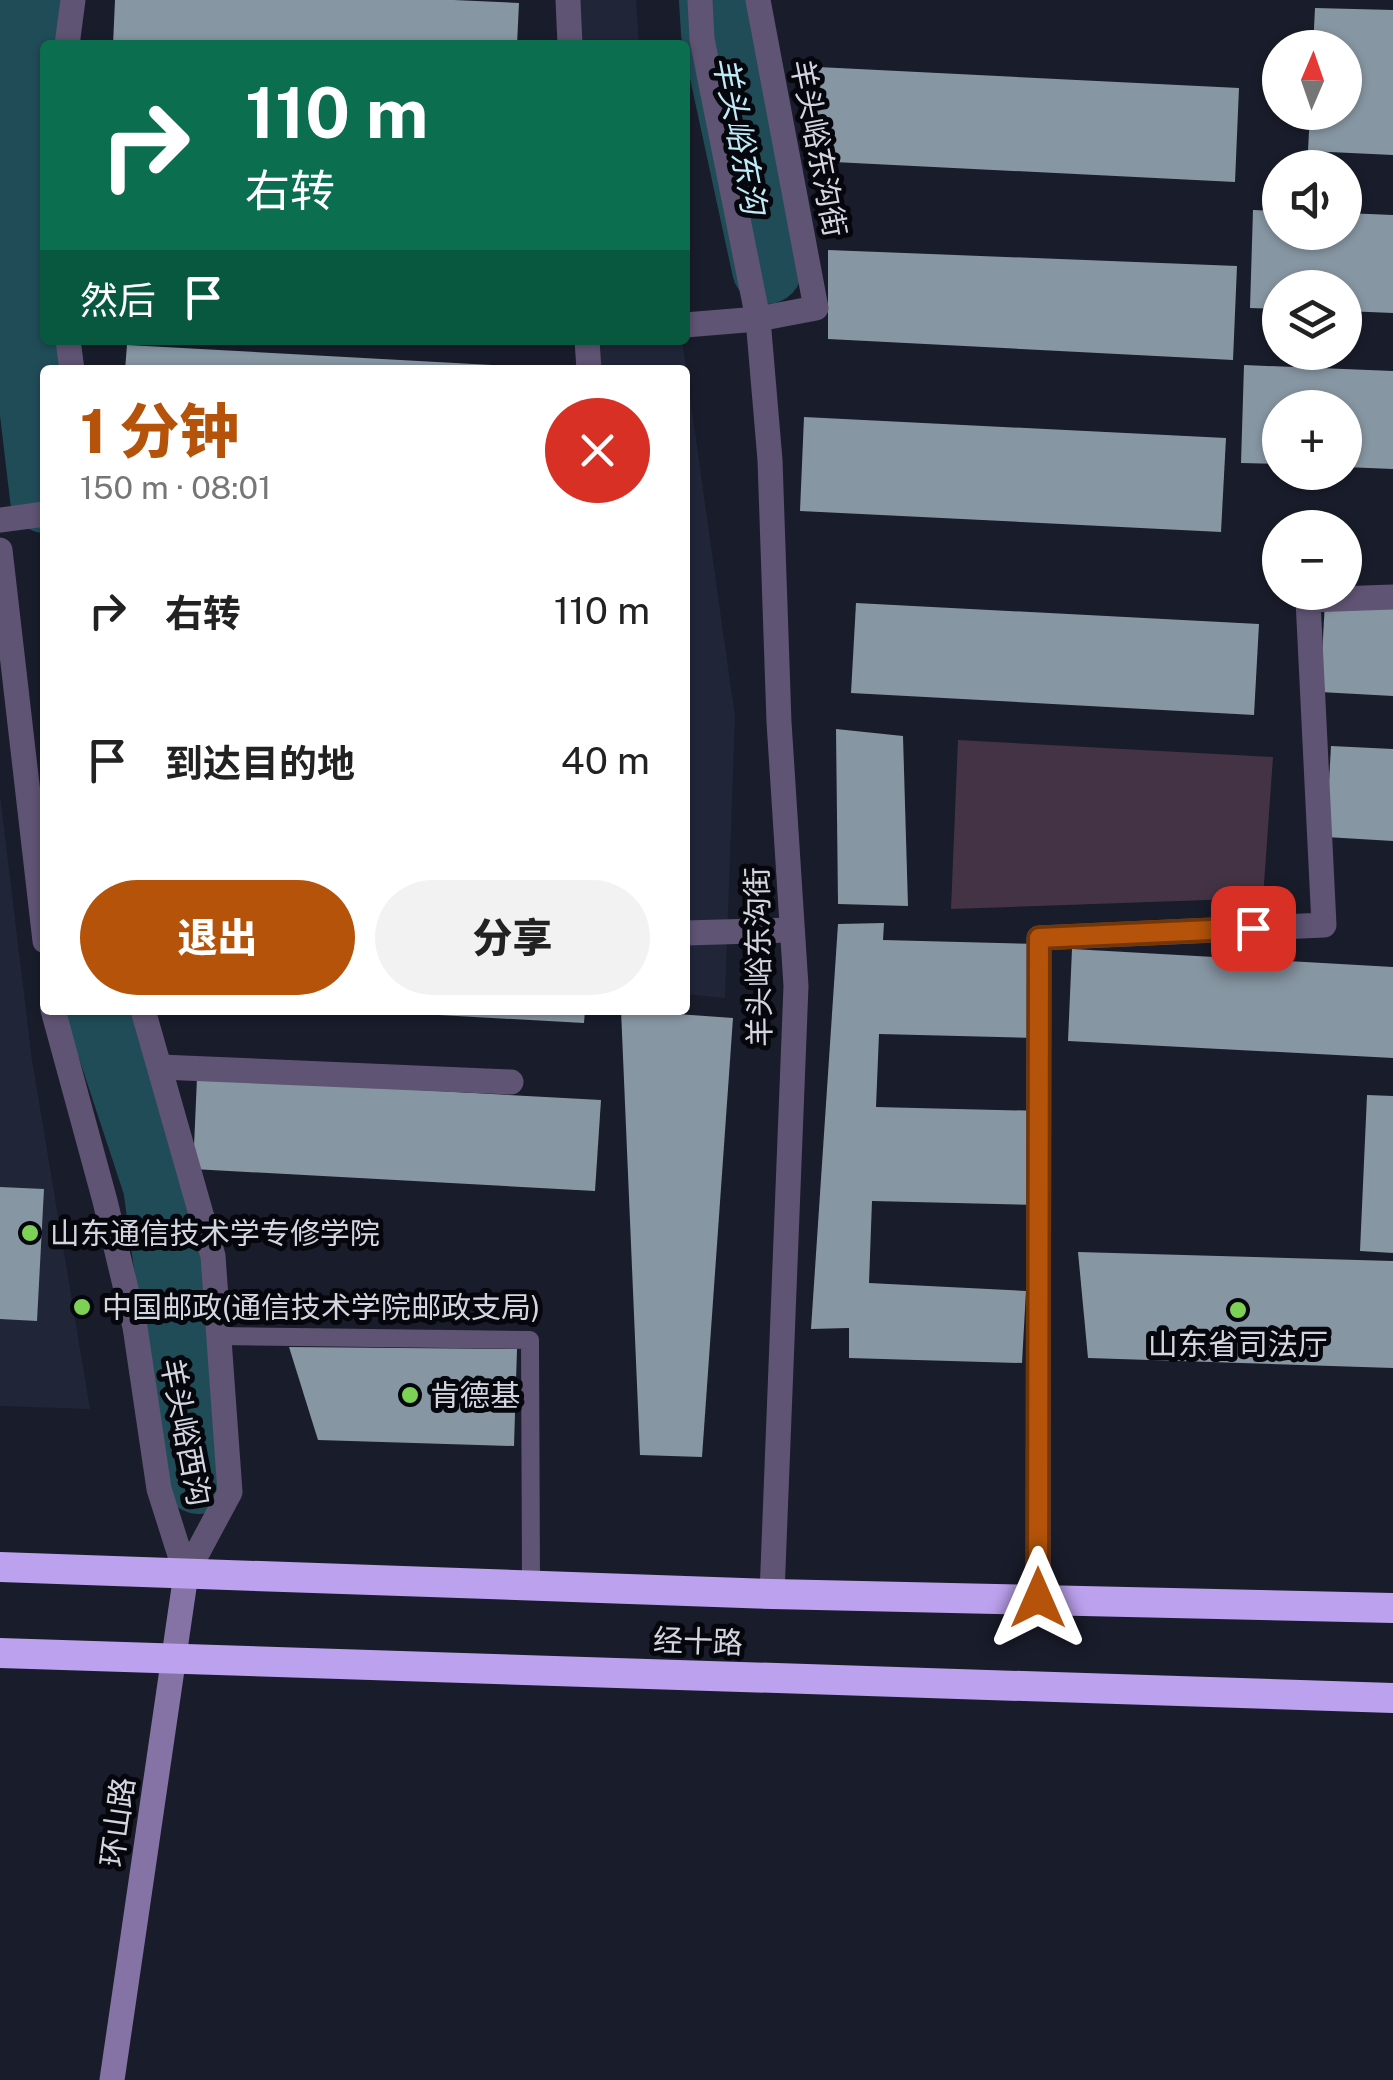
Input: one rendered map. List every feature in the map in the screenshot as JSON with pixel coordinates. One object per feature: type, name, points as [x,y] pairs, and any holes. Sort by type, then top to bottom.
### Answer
[{"type":"highway","name":"经十路","points":[[0,1567],[772,1594],[1393,1608]]},
{"type":"highway","name":"经十路","points":[[0,1653],[1393,1698]]},
{"type":"street","points":[[68,40],[72,0]]},
{"type":"street","points":[[568,0],[570,40]]},
{"type":"street","name":"羊头峪东沟街","points":[[700,0],[702,40],[758,319],[770,460],[796,986],[772,1594]]},
{"type":"street","name":"羊头峪东沟街","points":[[758,0],[816,308],[758,319]]},
{"type":"street","points":[[690,325],[758,319]]},
{"type":"street","points":[[0,520],[40,515]]},
{"type":"street","points":[[0,550],[40,898]]},
{"type":"street","points":[[1038,1598],[1039,938],[1324,925],[1308,600],[1393,597]]},
{"type":"street","points":[[690,933],[792,930]]},
{"type":"street","name":"羊头峪西沟","points":[[54,1015],[105,1201],[134,1327],[159,1489],[186,1574]]},
{"type":"street","points":[[145,1015],[213,1256],[230,1492],[186,1574]]},
{"type":"street","points":[[160,1067],[511,1082]]},
{"type":"street","name":"环山路","points":[[112,2080],[186,1574]]},
{"type":"lane","points":[[216,1336],[530,1340],[531,1584]]},
{"type":"shaded area","points":[[563,0],[636,0],[639,40],[567,40]]},
{"type":"shaded area","points":[[592,345],[683,345],[686,365],[593,365]]},
{"type":"shaded area","points":[[690,397],[735,717],[725,998],[690,994]]},
{"type":"shaded area","points":[[958,740],[1273,757],[1263,898],[951,909]]},
{"type":"shaded area","name":"山东通信技术学专修学院","points":[[0,795],[32,1060],[90,1409],[0,1406]]},
{"type":"building","points":[[115,0],[519,3],[517,40],[113,40]]},
{"type":"building","points":[[1315,8],[1393,10],[1393,155],[1362,154],[1362,150],[1308,150],[1309,130],[1362,130],[1362,30],[1314,30]]},
{"type":"building","points":[[818,67],[1239,88],[1235,182],[814,161]]},
{"type":"building","points":[[1253,210],[1262,210],[1262,250],[1362,250],[1362,214],[1393,215],[1393,313],[1362,312],[1362,270],[1262,270],[1262,308],[1250,308]]},
{"type":"building","points":[[828,250],[1237,266],[1233,360],[828,339]]},
{"type":"building","points":[[127,345],[492,365],[125,365]]},
{"type":"building","points":[[1244,365],[1262,366],[1262,370],[1393,371],[1393,469],[1362,468],[1362,390],[1262,390],[1262,464],[1241,463]]},
{"type":"building","points":[[804,417],[1226,438],[1221,532],[800,511]]},
{"type":"building","points":[[856,603],[1259,624],[1254,715],[851,693]]},
{"type":"building","points":[[1362,604],[1393,606],[1393,696],[1320,692],[1325,610],[1362,610]]},
{"type":"building","points":[[836,729],[903,736],[908,906],[838,904]]},
{"type":"building","points":[[1331,746],[1393,749],[1393,841],[1326,837]]},
{"type":"building","points":[[884,923],[883,940],[1040,944],[1038,1038],[879,1034],[876,1107],[1043,1111],[1041,1205],[872,1201],[869,1283],[1026,1291],[1022,1363],[849,1358],[849,1328],[811,1329],[838,924]]},
{"type":"building","points":[[1072,949],[1393,967],[1393,1058],[1068,1041]]},
{"type":"building","points":[[438,1015],[585,1015],[584,1023]]},
{"type":"building","points":[[621,1015],[733,1018],[702,1457],[640,1455]]},
{"type":"building","points":[[197,1078],[601,1100],[595,1191],[193,1169]]},
{"type":"building","points":[[1367,1095],[1393,1096],[1393,1253],[1360,1251]]},
{"type":"building","points":[[0,1187],[44,1189],[37,1321],[0,1319]]},
{"type":"building","name":"山东省司法厅","points":[[1078,1252],[1393,1261],[1393,1368],[1088,1358]]},
{"type":"building","name":"肯德基","points":[[289,1347],[517,1349],[514,1446],[318,1440]]},
{"type":"waterway","name":"羊头峪西沟","points":[[27,0],[10,202],[40,456]]},
{"type":"waterway","name":"羊头峪东沟","points":[[714,0],[716,33],[767,269]]},
{"type":"waterway","name":"羊头峪西沟","points":[[102,1015],[158,1186],[198,1479]]},
{"type":"place","name":"山东通信技术学专修学院","points":[[30,1233]]},
{"type":"place","name":"中国邮政(通信技术学院邮政支局)","points":[[82,1307]]},
{"type":"place","name":"山东省司法厅","points":[[1238,1310]]},
{"type":"place","name":"肯德基","points":[[410,1395]]},
{"type":"route","points":[[1038,1598],[1039,938],[1253,928]]}]
